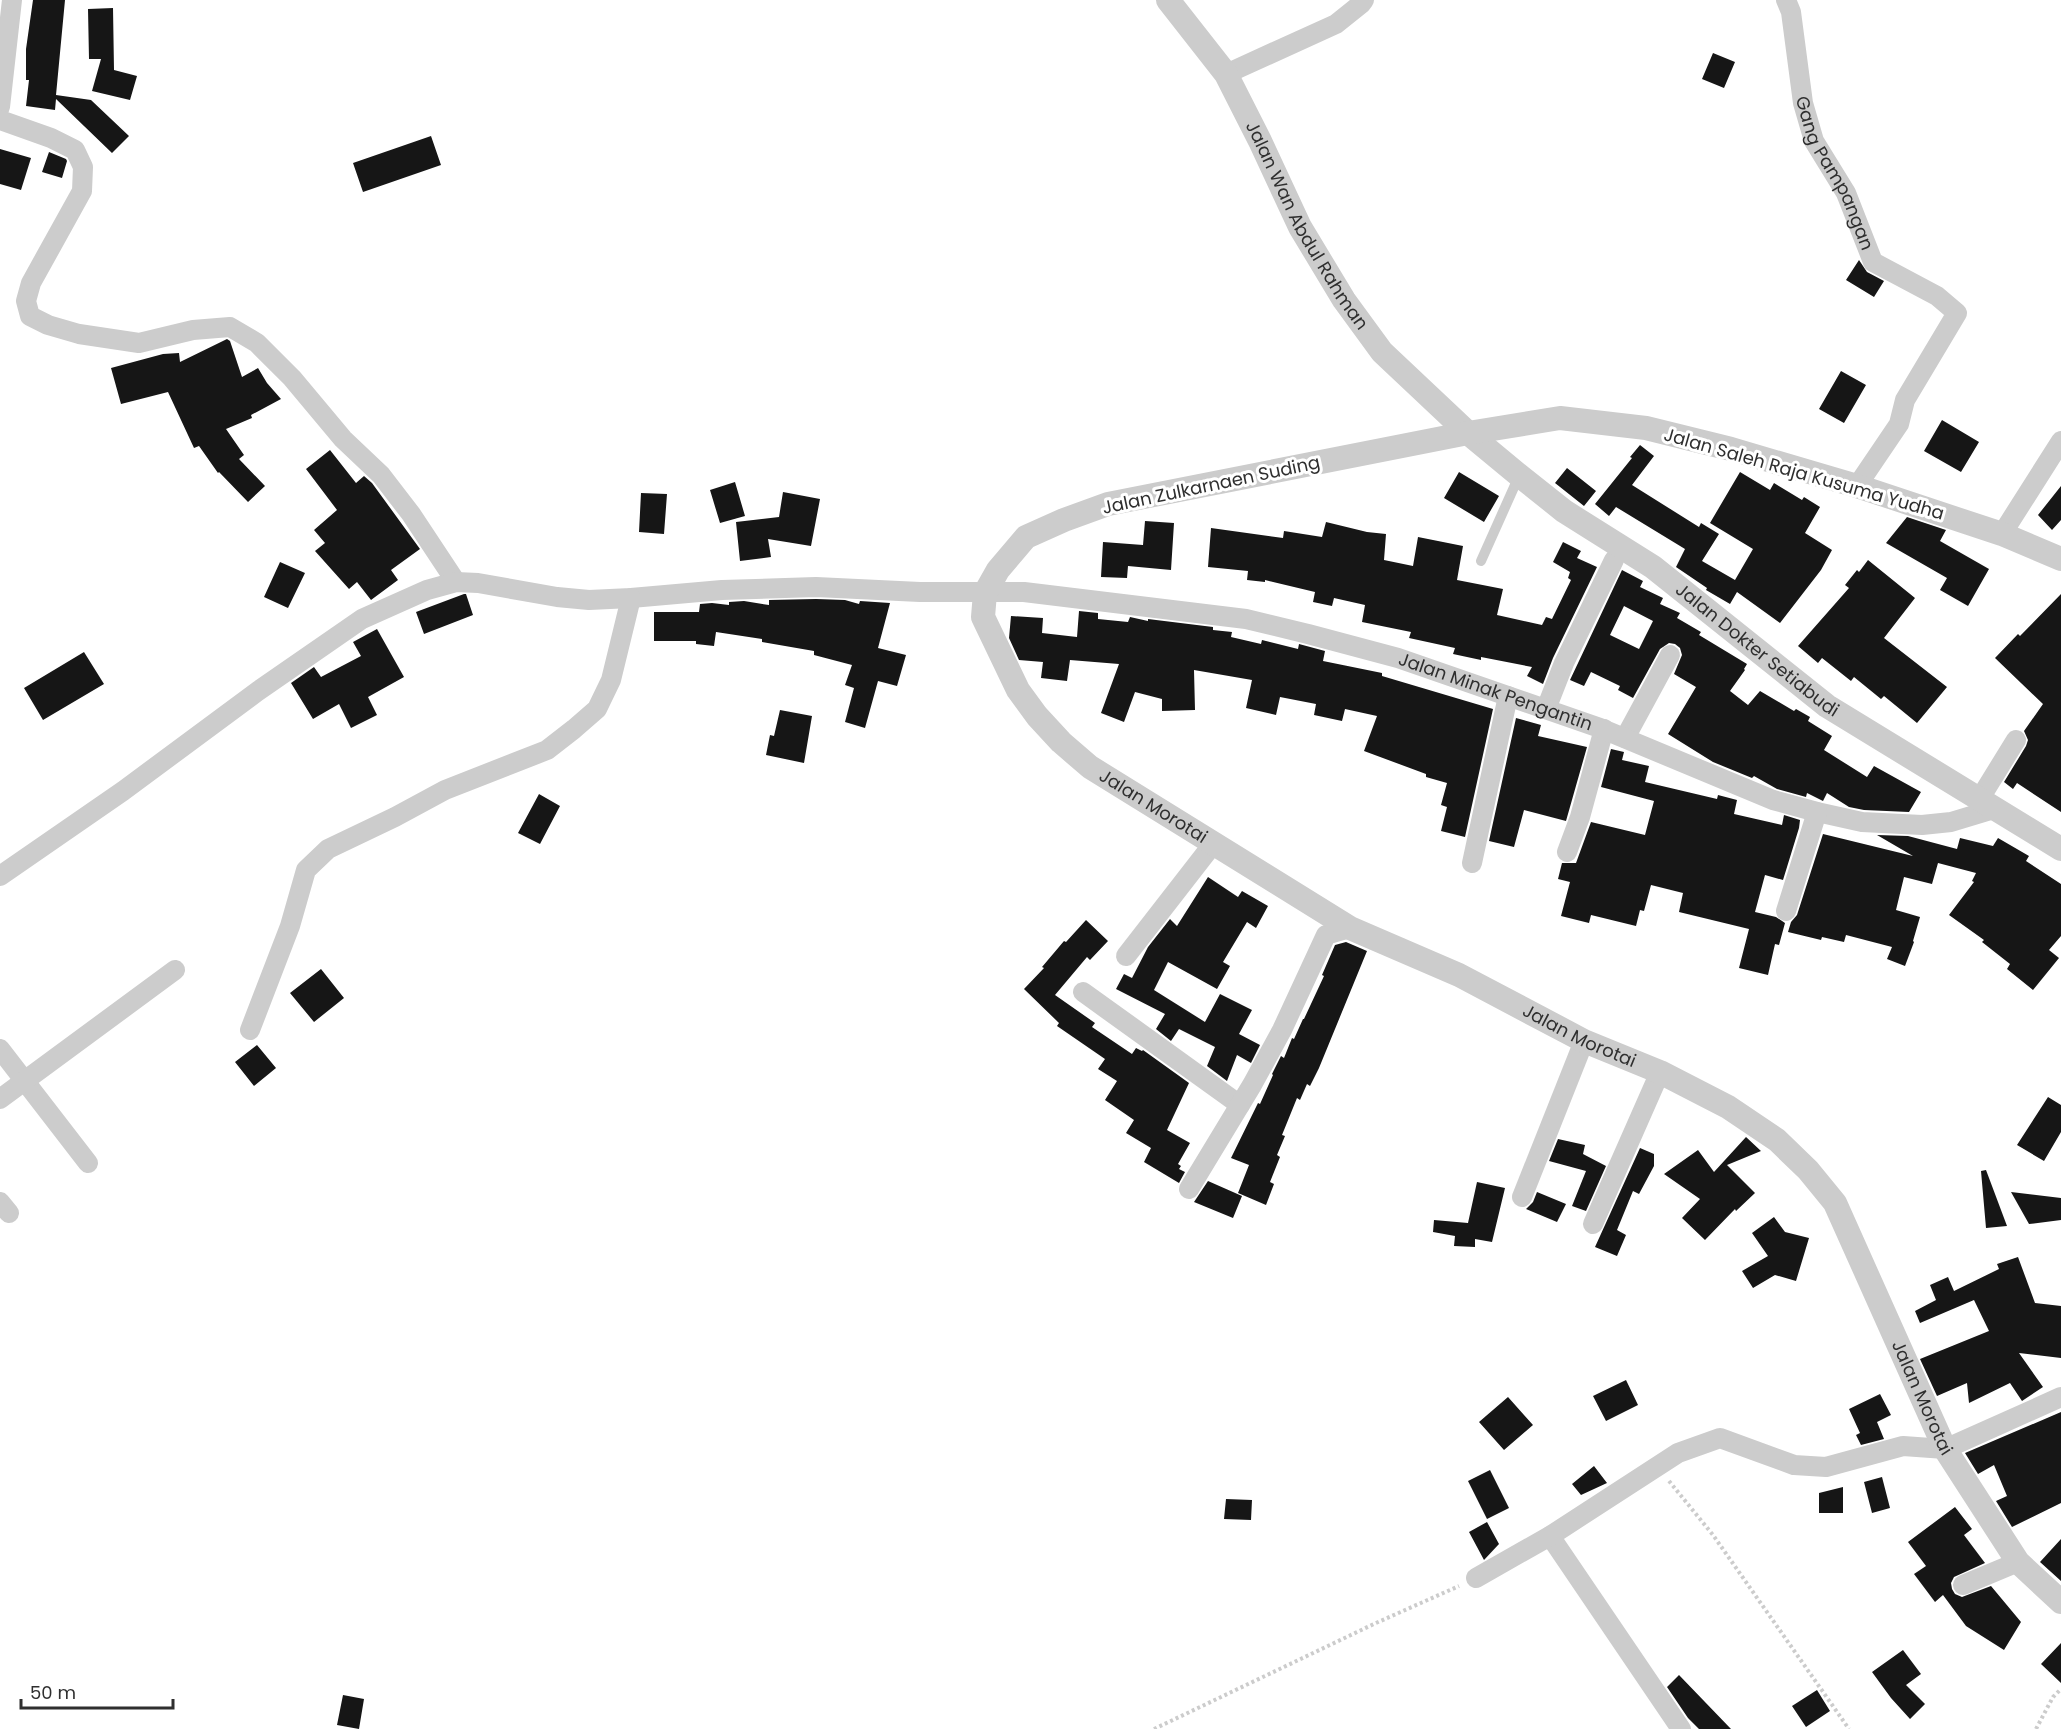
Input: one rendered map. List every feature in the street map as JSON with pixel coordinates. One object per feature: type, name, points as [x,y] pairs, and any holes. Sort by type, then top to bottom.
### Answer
[{"type":"street","points":[[0,107],[12,0]]},
{"type":"street","name":"Jalan Wan Abdul Rahman","points":[[1168,0],[1226,74],[1300,226],[1344,300],[1382,352],[1468,433]]},
{"type":"street","points":[[1226,74],[1336,24],[1364,0]]},
{"type":"street","name":"Gang Pampangan","points":[[1786,0],[1791,12],[1803,103],[1814,141],[1846,193],[1873,262],[1937,296],[1957,313],[1905,400],[1899,424],[1857,486]]},
{"type":"street","points":[[0,120],[51,138],[75,150],[83,167],[82,191],[31,283],[26,301],[30,316],[48,325],[79,334],[139,344],[193,330],[230,327],[257,343],[292,378],[342,439],[381,475],[411,514],[456,582],[428,590],[362,620],[258,691],[123,791],[0,876]]},
{"type":"street","name":"Jalan Saleh Raja Kusuma Yudha","points":[[1468,433],[1560,418],[1646,428],[1731,449],[1857,486],[2002,534],[2061,560]]},
{"type":"street","name":"Jalan Dokter Setiabudi","points":[[1468,433],[1564,511],[1653,567],[1827,706],[2061,849]]},
{"type":"street","name":"Jalan Zulkarnaen Suding","points":[[985,593],[998,570],[1026,537],[1108,504],[1468,433]]},
{"type":"street","points":[[2002,534],[2061,441]]},
{"type":"street","points":[[1546,709],[1564,663],[1614,560]]},
{"type":"street","name":"Jalan Minak Pengantin","points":[[456,582],[478,583],[557,597],[589,600],[722,590],[816,587],[920,592],[1024,592],[1246,620],[1398,658],[1604,729],[1773,800],[1817,812],[1862,822],[1922,825],[1951,822],[1986,804]]},
{"type":"street","name":"Jalan Morotai","points":[[985,593],[983,617],[1018,690],[1061,742],[1090,766],[1350,928],[1459,975],[1584,1041],[1659,1072],[1728,1107],[1777,1140],[1808,1170],[1835,1203],[1945,1449],[2018,1562],[2061,1602]]},
{"type":"street","points":[[250,1030],[290,926],[306,870],[328,849],[394,818],[445,790],[547,750],[574,729],[597,709],[611,680],[631,598]]},
{"type":"street","points":[[1625,738],[1670,655]]},
{"type":"street","points":[[1472,863],[1508,696]]},
{"type":"street","points":[[1567,852],[1580,817],[1604,729]]},
{"type":"street","points":[[1986,804],[2016,740]]},
{"type":"street","points":[[1786,911],[1817,812]]},
{"type":"street","points":[[1126,956],[1213,844]]},
{"type":"street","points":[[1189,1189],[1282,1030],[1326,935],[1350,928]]},
{"type":"street","points":[[0,1099],[175,970]]},
{"type":"street","points":[[1083,992],[1240,1105]]},
{"type":"street","points":[[1522,1197],[1584,1041]]},
{"type":"street","points":[[0,1049],[88,1163]]},
{"type":"street","points":[[1593,1224],[1659,1072]]},
{"type":"street","points":[[1476,1578],[1550,1536],[1678,1453],[1720,1438],[1794,1465],[1826,1467],[1903,1446],[1945,1449],[2061,1397]]},
{"type":"street","points":[[1550,1536],[1681,1729]]},
{"type":"street","points":[[1963,1585],[2018,1562]]},
{"type":"lane","points":[[1481,561],[1520,476]]},
{"type":"path","points":[[1658,1466],[1713,1535],[1849,1729]]},
{"type":"path","points":[[1154,1729],[1476,1578]]},
{"type":"path","points":[[2036,1729],[2053,1697],[2061,1689]]},
{"type":"building","points":[[33,0],[65,0],[56,95],[91,100],[129,136],[112,153],[56,99],[55,110],[26,106],[29,80],[26,80],[26,49]]},
{"type":"building","points":[[113,8],[114,70],[137,76],[130,100],[92,91],[101,59],[89,59],[88,9]]},
{"type":"building","points":[[1713,53],[1735,62],[1724,88],[1702,79]]},
{"type":"building","points":[[431,136],[441,165],[363,192],[353,163]]},
{"type":"building","points":[[0,149],[31,158],[21,190],[0,184]]},
{"type":"building","points":[[49,152],[67,161],[62,178],[42,172]]},
{"type":"building","points":[[1859,260],[1867,272],[1884,281],[1874,297],[1846,280]]},
{"type":"building","points":[[227,339],[230,341],[242,377],[258,368],[281,399],[251,415],[252,418],[226,429],[244,455],[239,459],[265,486],[248,502],[218,473],[199,446],[194,448],[168,392],[121,404],[111,368],[163,354],[179,353],[180,362]]},
{"type":"building","points":[[1841,371],[1866,385],[1844,423],[1819,409]]},
{"type":"building","points":[[1942,420],[1979,442],[1961,472],[1924,451]]},
{"type":"building","points":[[1640,445],[1654,456],[1632,485],[1699,527],[1701,523],[1719,534],[1702,561],[1735,580],[1753,549],[1710,523],[1740,472],[1770,490],[1774,483],[1802,500],[1804,497],[1820,507],[1805,533],[1832,550],[1821,570],[1780,623],[1737,592],[1730,604],[1706,590],[1707,588],[1676,567],[1685,549],[1616,507],[1609,516],[1595,504]]},
{"type":"building","points":[[330,450],[356,483],[364,476],[372,483],[420,549],[391,570],[398,580],[371,600],[357,582],[349,589],[315,551],[325,543],[314,530],[337,510],[306,469]]},
{"type":"building","points":[[1567,468],[1596,491],[1584,506],[1555,483]]},
{"type":"building","points":[[1459,472],[1499,496],[1484,522],[1444,498]]},
{"type":"building","points":[[735,482],[745,516],[720,523],[710,490]]},
{"type":"building","points":[[2061,486],[2061,520],[2052,530],[2038,515]]},
{"type":"building","points":[[783,492],[820,499],[811,546],[768,539],[771,557],[740,561],[736,522],[779,517]]},
{"type":"building","points":[[641,493],[667,494],[664,534],[639,532]]},
{"type":"building","points":[[1907,517],[1946,530],[1940,541],[1989,569],[1968,606],[1940,590],[1947,578],[1886,543]]},
{"type":"building","points":[[1145,521],[1174,523],[1171,570],[1128,566],[1127,578],[1101,577],[1103,542],[1143,545]]},
{"type":"building","points":[[1326,522],[1386,534],[1384,560],[1413,566],[1418,537],[1463,546],[1457,580],[1503,589],[1497,615],[1542,625],[1546,617],[1552,619],[1571,580],[1568,578],[1570,572],[1553,562],[1563,542],[1581,551],[1577,558],[1597,567],[1553,658],[1543,684],[1527,676],[1532,667],[1453,654],[1455,648],[1409,638],[1411,632],[1362,622],[1365,605],[1334,598],[1332,606],[1313,602],[1315,592],[1265,580],[1265,582],[1247,580],[1248,571],[1208,567],[1211,528],[1283,538],[1284,531],[1322,537]]},
{"type":"building","points":[[1868,560],[1915,598],[1884,638],[1947,687],[1917,723],[1884,696],[1881,699],[1854,677],[1851,681],[1822,658],[1818,663],[1798,646],[1849,588],[1845,585]]},
{"type":"building","points":[[280,562],[305,573],[288,608],[264,597]]},
{"type":"building","points":[[1622,570],[1643,581],[1640,587],[1663,598],[1660,604],[1680,613],[1677,618],[1701,632],[1699,635],[1747,664],[1730,691],[1748,705],[1760,691],[1794,711],[1796,709],[1810,717],[1808,721],[1832,736],[1824,750],[1867,777],[1874,766],[1921,792],[1909,812],[1864,810],[1849,807],[1827,793],[1823,801],[1807,793],[1806,797],[1777,789],[1754,776],[1752,778],[1713,762],[1668,734],[1696,687],[1674,674],[1682,655],[1680,648],[1675,644],[1669,643],[1660,649],[1633,698],[1618,690],[1620,686],[1591,672],[1584,686],[1570,680]],"holes":[[[1624,606],[1653,621],[1639,649],[1610,635]]]},
{"type":"building","points":[[466,594],[473,615],[424,634],[416,612]]},
{"type":"building","points":[[2061,594],[2061,812],[2017,783],[2013,789],[2004,782],[2026,746],[2028,740],[2024,731],[2043,704],[1995,658]]},
{"type":"building","points":[[769,600],[845,600],[859,604],[860,601],[890,603],[878,648],[906,655],[897,686],[878,681],[865,728],[845,722],[854,688],[845,685],[852,665],[814,655],[814,651],[762,642],[762,639],[716,632],[714,646],[696,644],[696,641],[654,641],[654,612],[699,612],[700,604],[712,603],[729,605],[729,602],[744,601],[769,605]]},
{"type":"building","points":[[1079,611],[1098,613],[1098,619],[1128,622],[1130,617],[1148,621],[1148,619],[1213,627],[1213,630],[1232,632],[1231,637],[1261,644],[1262,640],[1298,649],[1299,644],[1325,651],[1323,661],[1382,673],[1382,676],[1493,709],[1465,837],[1441,831],[1447,807],[1441,805],[1447,783],[1426,777],[1426,774],[1364,751],[1377,716],[1345,709],[1342,721],[1314,715],[1316,704],[1280,697],[1276,715],[1246,708],[1252,680],[1194,670],[1195,710],[1162,711],[1162,699],[1135,692],[1124,722],[1101,713],[1119,664],[1070,660],[1067,681],[1041,678],[1043,662],[1019,660],[1009,638],[1011,616],[1043,618],[1042,633],[1077,637]]},
{"type":"building","points":[[377,629],[404,677],[368,697],[377,715],[351,728],[339,704],[313,719],[291,683],[314,667],[321,677],[361,656],[353,642]]},
{"type":"building","points":[[84,652],[104,684],[43,720],[24,688]]},
{"type":"building","points":[[780,710],[812,716],[804,763],[766,755],[770,735],[774,736]]},
{"type":"building","points":[[1516,718],[1541,725],[1538,736],[1587,747],[1566,821],[1524,810],[1514,847],[1489,841]]},
{"type":"building","points":[[1611,749],[1624,752],[1622,760],[1649,766],[1645,782],[1717,799],[1718,795],[1737,800],[1734,814],[1782,825],[1784,815],[1800,820],[1783,880],[1765,875],[1755,912],[1776,917],[1785,923],[1779,945],[1775,944],[1768,975],[1739,968],[1749,929],[1679,912],[1683,893],[1651,885],[1644,911],[1640,910],[1636,926],[1591,915],[1589,923],[1561,916],[1570,882],[1558,879],[1562,863],[1576,863],[1591,822],[1645,835],[1654,801],[1601,787]]},
{"type":"building","points":[[539,794],[560,806],[540,844],[518,833]]},
{"type":"building","points":[[1823,834],[1913,856],[1877,835],[1908,836],[1957,849],[1960,838],[1993,846],[1998,838],[2029,856],[2026,861],[2061,884],[2061,936],[2049,950],[2059,958],[2033,990],[2007,969],[2010,964],[1982,942],[1984,940],[1949,915],[1974,882],[1972,881],[1976,873],[1938,863],[1932,884],[1904,877],[1896,910],[1920,917],[1905,966],[1887,959],[1892,947],[1846,935],[1844,942],[1822,937],[1821,940],[1788,932],[1791,922],[1797,915]]},
{"type":"building","points":[[1208,877],[1238,897],[1242,891],[1268,906],[1256,928],[1247,922],[1223,962],[1230,966],[1217,989],[1168,962],[1154,990],[1205,1022],[1220,994],[1252,1010],[1239,1034],[1260,1045],[1251,1063],[1237,1055],[1227,1081],[1207,1066],[1215,1047],[1179,1029],[1171,1041],[1156,1029],[1165,1014],[1116,989],[1124,974],[1132,978],[1148,947],[1170,919],[1177,926]]},
{"type":"building","points":[[1086,920],[1108,941],[1090,960],[1087,957],[1055,995],[1095,1023],[1092,1027],[1132,1054],[1136,1048],[1143,1050],[1189,1083],[1167,1130],[1190,1143],[1178,1164],[1181,1166],[1179,1169],[1185,1172],[1179,1183],[1144,1162],[1151,1148],[1126,1133],[1134,1120],[1105,1100],[1117,1081],[1098,1069],[1105,1059],[1057,1026],[1059,1023],[1024,989],[1044,968],[1042,967],[1064,941],[1066,942]]},
{"type":"building","points":[[1346,942],[1367,951],[1319,1068],[1310,1086],[1307,1084],[1300,1100],[1297,1098],[1282,1135],[1285,1136],[1277,1155],[1280,1157],[1270,1182],[1274,1184],[1266,1205],[1238,1193],[1249,1165],[1231,1158],[1258,1103],[1260,1104],[1281,1056],[1284,1058],[1292,1038],[1294,1039],[1304,1019],[1324,976],[1322,975],[1335,945]]},
{"type":"building","points":[[321,969],[344,998],[314,1022],[290,993]]},
{"type":"building","points":[[257,1045],[276,1068],[254,1086],[235,1062]]},
{"type":"building","points":[[2048,1097],[2061,1105],[2061,1132],[2044,1161],[2017,1145]]},
{"type":"building","points":[[1746,1137],[1761,1151],[1727,1165],[1755,1193],[1736,1211],[1735,1209],[1705,1240],[1682,1218],[1700,1199],[1664,1174],[1698,1150],[1714,1172]]},
{"type":"building","points":[[1558,1139],[1585,1145],[1583,1154],[1606,1166],[1586,1211],[1572,1206],[1586,1171],[1549,1161]]},
{"type":"building","points":[[1640,1148],[1654,1154],[1654,1166],[1639,1194],[1633,1191],[1617,1230],[1626,1235],[1617,1256],[1595,1247]]},
{"type":"building","points":[[1986,1170],[2007,1226],[1986,1228],[1981,1171]]},
{"type":"building","points":[[1208,1181],[1242,1196],[1233,1218],[1194,1202]]},
{"type":"building","points":[[1477,1182],[1505,1188],[1492,1242],[1475,1239],[1475,1247],[1454,1246],[1455,1236],[1433,1232],[1434,1220],[1468,1223]]},
{"type":"building","points":[[1537,1192],[1566,1204],[1557,1222],[1526,1209],[1533,1202]]},
{"type":"building","points":[[2011,1192],[2061,1198],[2061,1220],[2029,1224]]},
{"type":"building","points":[[1774,1217],[1785,1232],[1809,1238],[1796,1281],[1775,1275],[1753,1288],[1742,1271],[1768,1256],[1752,1233]]},
{"type":"building","points":[[2018,1257],[2035,1303],[2061,1306],[2061,1358],[2019,1353],[2043,1387],[2022,1401],[2010,1383],[1969,1403],[1967,1383],[1937,1396],[1920,1359],[1989,1331],[1974,1300],[1920,1323],[1915,1311],[1936,1300],[1930,1285],[1948,1277],[1954,1291],[1999,1269],[1997,1264]]},
{"type":"building","points":[[1626,1380],[1638,1405],[1606,1421],[1593,1396]]},
{"type":"building","points":[[1880,1394],[1891,1415],[1877,1422],[1884,1439],[1861,1445],[1856,1435],[1860,1433],[1849,1409]]},
{"type":"building","points":[[1508,1397],[1533,1425],[1504,1450],[1479,1422]]},
{"type":"building","points":[[2061,1412],[2061,1503],[2012,1527],[1996,1501],[2007,1496],[1994,1465],[1978,1474],[1965,1453]]},
{"type":"building","points":[[1594,1466],[1607,1483],[1581,1495],[1572,1484]]},
{"type":"building","points":[[1490,1470],[1509,1508],[1487,1519],[1468,1481]]},
{"type":"building","points":[[1882,1477],[1890,1508],[1872,1513],[1864,1482]]},
{"type":"building","points":[[1843,1487],[1843,1513],[1819,1513],[1819,1493]]},
{"type":"building","points":[[1226,1499],[1252,1500],[1251,1520],[1224,1519]]},
{"type":"building","points":[[1955,1507],[1972,1529],[1964,1535],[1985,1563],[1954,1577],[1951,1583],[1952,1589],[1955,1594],[1962,1597],[1991,1586],[2021,1622],[2004,1650],[1966,1626],[1943,1595],[1935,1602],[1914,1574],[1926,1566],[1908,1542]]},
{"type":"building","points":[[1487,1522],[1499,1544],[1484,1560],[1469,1532]]},
{"type":"building","points":[[2061,1539],[2061,1581],[2040,1562]]},
{"type":"building","points":[[2061,1643],[2061,1683],[2041,1664]]},
{"type":"building","points":[[1903,1650],[1921,1674],[1906,1685],[1925,1704],[1910,1719],[1872,1672]]},
{"type":"building","points":[[1679,1675],[1731,1729],[1699,1729],[1688,1718],[1667,1687]]},
{"type":"building","points":[[1817,1690],[1830,1711],[1806,1727],[1792,1706]]},
{"type":"building","points":[[343,1695],[364,1699],[359,1729],[337,1725]]}]
